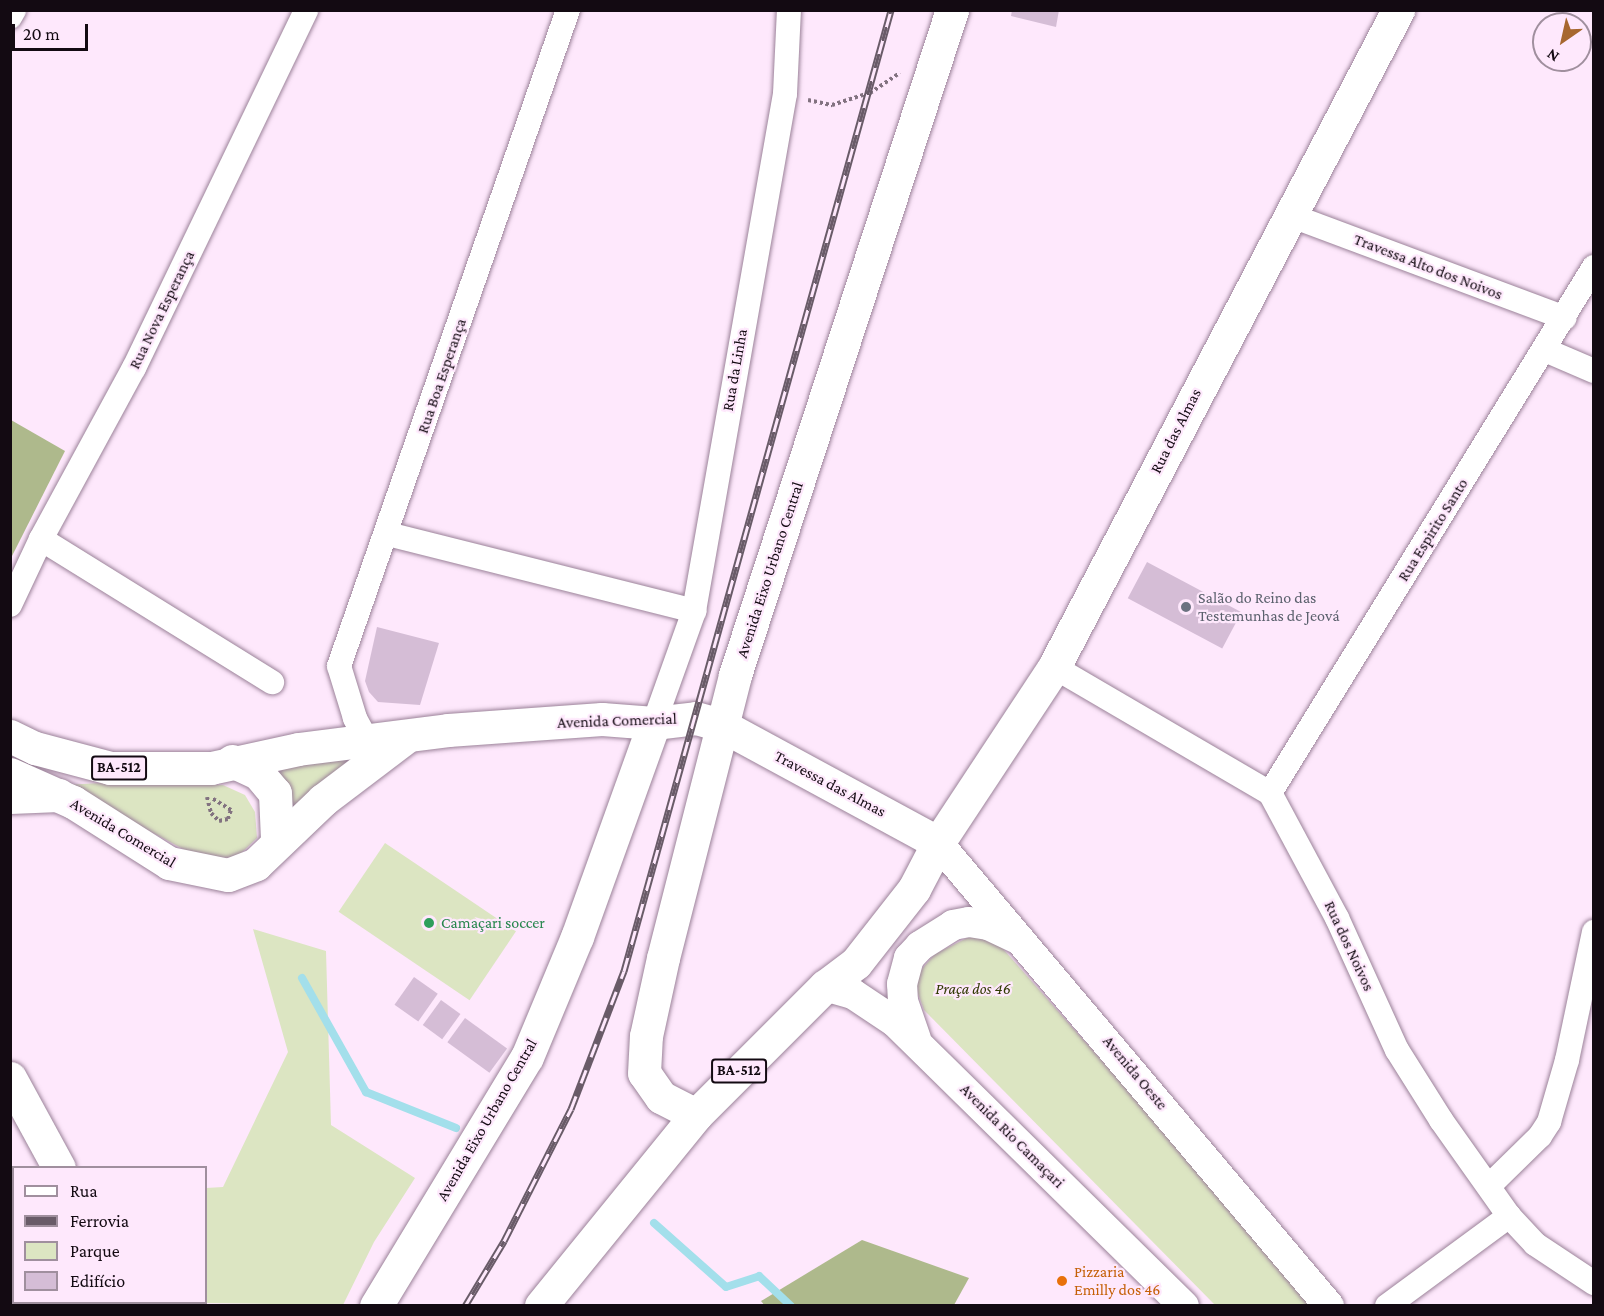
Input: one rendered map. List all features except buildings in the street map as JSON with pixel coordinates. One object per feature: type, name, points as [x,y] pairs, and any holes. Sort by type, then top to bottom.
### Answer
[{"type":"main road","name":"Avenida Eixo Urbano Central","points":[[696,1115],[661,1097],[644,1073],[644,1058],[663,958],[721,725],[952,10]]},
{"type":"main road","name":"Rua das Almas","points":[[939,843],[1054,667],[1398,10]]},
{"type":"main road","name":"Avenida Comercial","points":[[10,736],[35,748],[110,768],[211,768],[232,760],[366,739],[602,719],[654,723],[696,718],[721,725]]},
{"type":"main road","name":"Avenida Eixo Urbano Central","points":[[376,1305],[527,1057],[577,937],[654,723]]},
{"type":"main road","name":"Travessa das Almas","points":[[721,725],[939,843]]},
{"type":"main road","name":"Avenida Comercial","points":[[10,774],[59,795],[169,863],[198,872],[228,875],[247,869],[277,839],[406,737]]},
{"type":"main road","points":[[232,760],[258,773],[275,793],[277,839]]},
{"type":"main road","points":[[10,797],[59,795]]},
{"type":"main road","name":"BA-512","points":[[545,1304],[696,1115],[825,986],[856,963],[914,889],[939,843]]},
{"type":"main road","points":[[10,1078],[58,1166]]},
{"type":"street","points":[[10,17],[14,10]]},
{"type":"street","name":"Rua Nova Esperança","points":[[10,605],[41,539],[134,368],[306,10]]},
{"type":"street","name":"Rua Boa Esperança","points":[[366,739],[355,718],[339,666],[388,534],[568,10]]},
{"type":"street","name":"Rua da Linha","points":[[654,723],[694,611],[785,94],[789,10]]},
{"type":"street","name":"Travessa Alto dos Noivos","points":[[1292,216],[1565,318]]},
{"type":"street","name":"Rua Espirito Santo","points":[[1270,793],[1565,318],[1593,267]]},
{"type":"street","points":[[1545,350],[1593,371]]},
{"type":"street","points":[[388,534],[694,611]]},
{"type":"street","points":[[41,539],[273,682]]},
{"type":"street","points":[[1054,667],[1270,793]]},
{"type":"street","name":"Rua dos Noivos","points":[[1270,793],[1337,918],[1397,1050],[1442,1120],[1490,1185],[1509,1216],[1535,1244],[1593,1283]]},
{"type":"street","name":"Avenida Oeste","points":[[939,843],[1025,942],[1329,1305]]},
{"type":"street","points":[[918,1043],[903,1002],[902,984],[909,957],[920,946],[953,925],[969,922],[988,925],[1025,942]]},
{"type":"street","points":[[1490,1185],[1540,1136],[1549,1122],[1567,1060],[1593,932]]},
{"type":"street","name":"Avenida Rio Camaçari","points":[[825,986],[853,994],[883,1011],[1184,1305]]},
{"type":"street","points":[[1387,1305],[1509,1216]]},
{"type":"path","points":[[785,94],[832,105],[870,93],[896,78],[910,60],[936,57]]},
{"type":"path","points":[[207,796],[231,810],[228,819],[219,821],[211,813],[207,796]]},
{"type":"green space","points":[[11,420],[65,451],[11,558]]},
{"type":"green space","points":[[397,738],[275,837],[258,774]]},
{"type":"green space","points":[[139,781],[223,785],[245,795],[255,812],[257,838],[237,857],[202,859],[63,785]]},
{"type":"green space","name":"Camaçari soccer","points":[[385,843],[516,931],[470,1000],[339,912]]},
{"type":"green space","points":[[253,929],[326,951],[331,1125],[415,1178],[374,1242],[343,1305],[207,1303],[207,1188],[223,1187],[288,1052]]},
{"type":"green space","name":"Praça dos 46","points":[[973,935],[996,941],[1318,1305],[1215,1305],[924,1010],[916,988],[920,971],[935,954]]},
{"type":"green space","points":[[862,1240],[969,1278],[954,1305],[765,1306],[761,1301]]},
{"type":"waterway","points":[[302,978],[366,1092],[456,1128]]},
{"type":"waterway","points":[[654,1223],[726,1287],[759,1276],[791,1306]]},
{"type":"railway","points":[[465,1306],[504,1241],[571,1109],[624,971],[891,10]]},
{"type":"place","name":"Salão do Reino das Testemunhas de Jeová","points":[[1186,607]]},
{"type":"place","name":"Camaçari soccer","points":[[429,923]]},
{"type":"place","name":"Pizzaria Emilly dos 46","points":[[1062,1281]]}]
